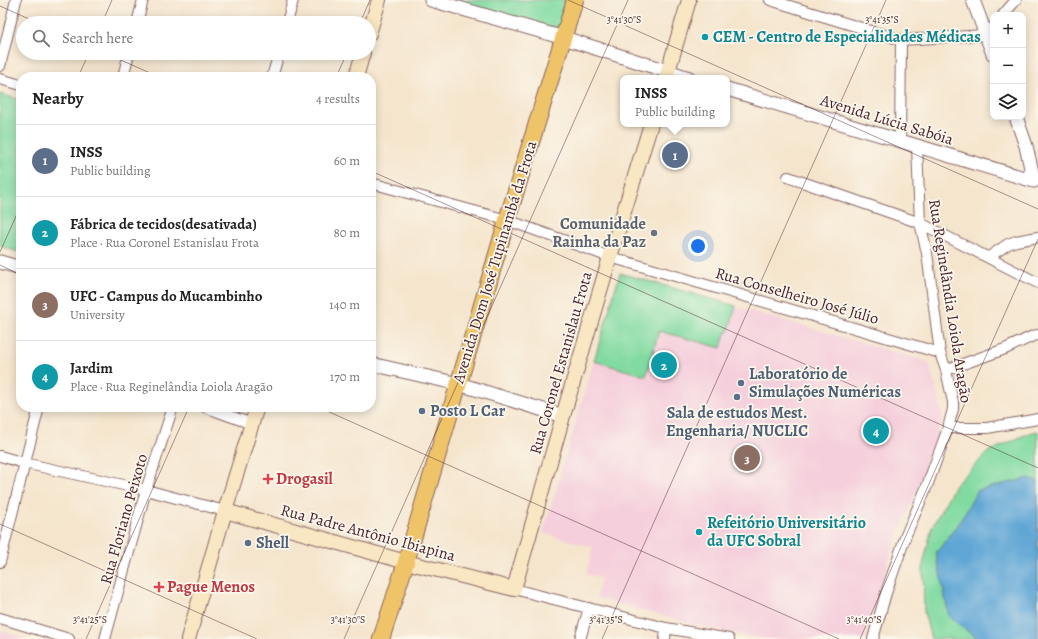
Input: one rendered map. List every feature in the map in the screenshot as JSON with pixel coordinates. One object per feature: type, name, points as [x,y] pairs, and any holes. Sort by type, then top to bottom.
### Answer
[{"type":"main road","points":[[374,16],[379,0]]},
{"type":"main road","name":"Avenida Dom José Tupinambá da Frota","points":[[381,639],[406,562],[507,220],[576,0]]},
{"type":"main road","points":[[667,75],[689,0]]},
{"type":"main road","points":[[357,72],[361,60]]},
{"type":"main road","name":"Rua Coronel Estanislau Frota","points":[[514,589],[563,416],[650,127]]},
{"type":"main road","points":[[188,639],[256,412]]},
{"type":"main road","name":"Rua Padre Antônio Ibiapina","points":[[225,511],[406,562],[514,589]]},
{"type":"street","points":[[0,66],[16,0]]},
{"type":"street","points":[[139,16],[143,0]]},
{"type":"street","points":[[289,16],[293,0]]},
{"type":"street","points":[[431,0],[564,38],[667,75]]},
{"type":"street","points":[[770,0],[901,40],[989,31]]},
{"type":"street","points":[[972,0],[989,31],[992,48]]},
{"type":"street","points":[[1006,12],[1016,0]]},
{"type":"street","points":[[900,141],[901,40]]},
{"type":"street","points":[[124,72],[127,60]]},
{"type":"street","points":[[273,72],[277,60]]},
{"type":"street","points":[[0,78],[16,83]]},
{"type":"street","name":"Avenida Lúcia Sabóia","points":[[730,91],[1036,182]]},
{"type":"street","points":[[1017,120],[1036,182]]},
{"type":"street","name":"Rua Reginelândia Loiola Aragão","points":[[873,639],[886,593],[906,535],[927,486],[948,428],[953,409],[953,402],[946,370],[940,352],[927,254],[920,223],[916,146]]},
{"type":"street","points":[[788,177],[920,223],[1038,283]]},
{"type":"street","name":"Rua Conselheiro José Júlio","points":[[376,184],[507,220],[610,257],[940,352]]},
{"type":"street","points":[[989,257],[1008,244],[1038,237]]},
{"type":"street","points":[[0,262],[16,267]]},
{"type":"street","points":[[946,370],[1005,349],[1038,335]]},
{"type":"street","points":[[376,365],[459,384],[563,416]]},
{"type":"street","points":[[0,562],[38,412]]},
{"type":"street","name":"Rua Floriano Peixoto","points":[[105,639],[146,490],[171,412]]},
{"type":"street","points":[[219,412],[252,424]]},
{"type":"street","points":[[948,428],[987,428],[1011,425],[1038,419]]},
{"type":"street","name":"Rua Padre Antônio Ibiapina","points":[[0,456],[24,463],[146,490],[225,511]]},
{"type":"street","name":"Rua Padre Antônio Ibiapina","points":[[514,589],[666,628],[729,639]]},
{"type":"street","points":[[580,639],[589,608]]},
{"type":"street","points":[[0,618],[69,639]]},
{"type":"street","points":[[665,639],[666,628]]},
{"type":"shaded area","points":[[620,273],[929,362],[943,418],[917,490],[893,547],[864,639],[769,639],[753,637],[692,624],[596,598],[601,578],[586,574],[593,547],[543,533]]},
{"type":"shaded area","points":[[0,631],[28,639],[0,639]]},
{"type":"green space","points":[[453,0],[568,0],[560,31]]},
{"type":"green space","points":[[0,94],[16,99],[16,251],[0,246]]},
{"type":"green space","points":[[620,273],[736,306],[728,333],[725,333],[721,348],[659,331],[646,376],[594,361]]},
{"type":"green space","points":[[1038,431],[1038,639],[931,639],[924,612],[923,565],[932,527],[955,485],[988,452],[1029,433]]},
{"type":"water","points":[[1029,478],[1038,482],[1038,639],[978,639],[949,617],[936,553],[959,523],[978,490]]},
{"type":"place","name":"CEM - Centro de Especialidades Médicas","points":[[705,37]]},
{"type":"place","name":"INSS","points":[[675,155]]},
{"type":"place","name":"Comunidade Rainha da Paz","points":[[654,233]]},
{"type":"place","name":"Fábrica de tecidos(desativada)","points":[[664,365]]},
{"type":"place","name":"Laboratório de Simulações Numéricas","points":[[741,383]]},
{"type":"place","name":"Sala de estudos Mest. Engenharia/ NUCLIC","points":[[737,397]]},
{"type":"place","name":"Posto L Car","points":[[422,411]]},
{"type":"place","name":"Jardim","points":[[876,431]]},
{"type":"place","name":"UFC - Campus do Mucambinho","points":[[747,458]]},
{"type":"place","name":"Drogasil","points":[[268,479]]},
{"type":"place","name":"Refeitório Universitário da UFC Sobral","points":[[699,532]]},
{"type":"place","name":"Shell","points":[[248,543]]},
{"type":"place","name":"Pague Menos","points":[[159,587]]}]
